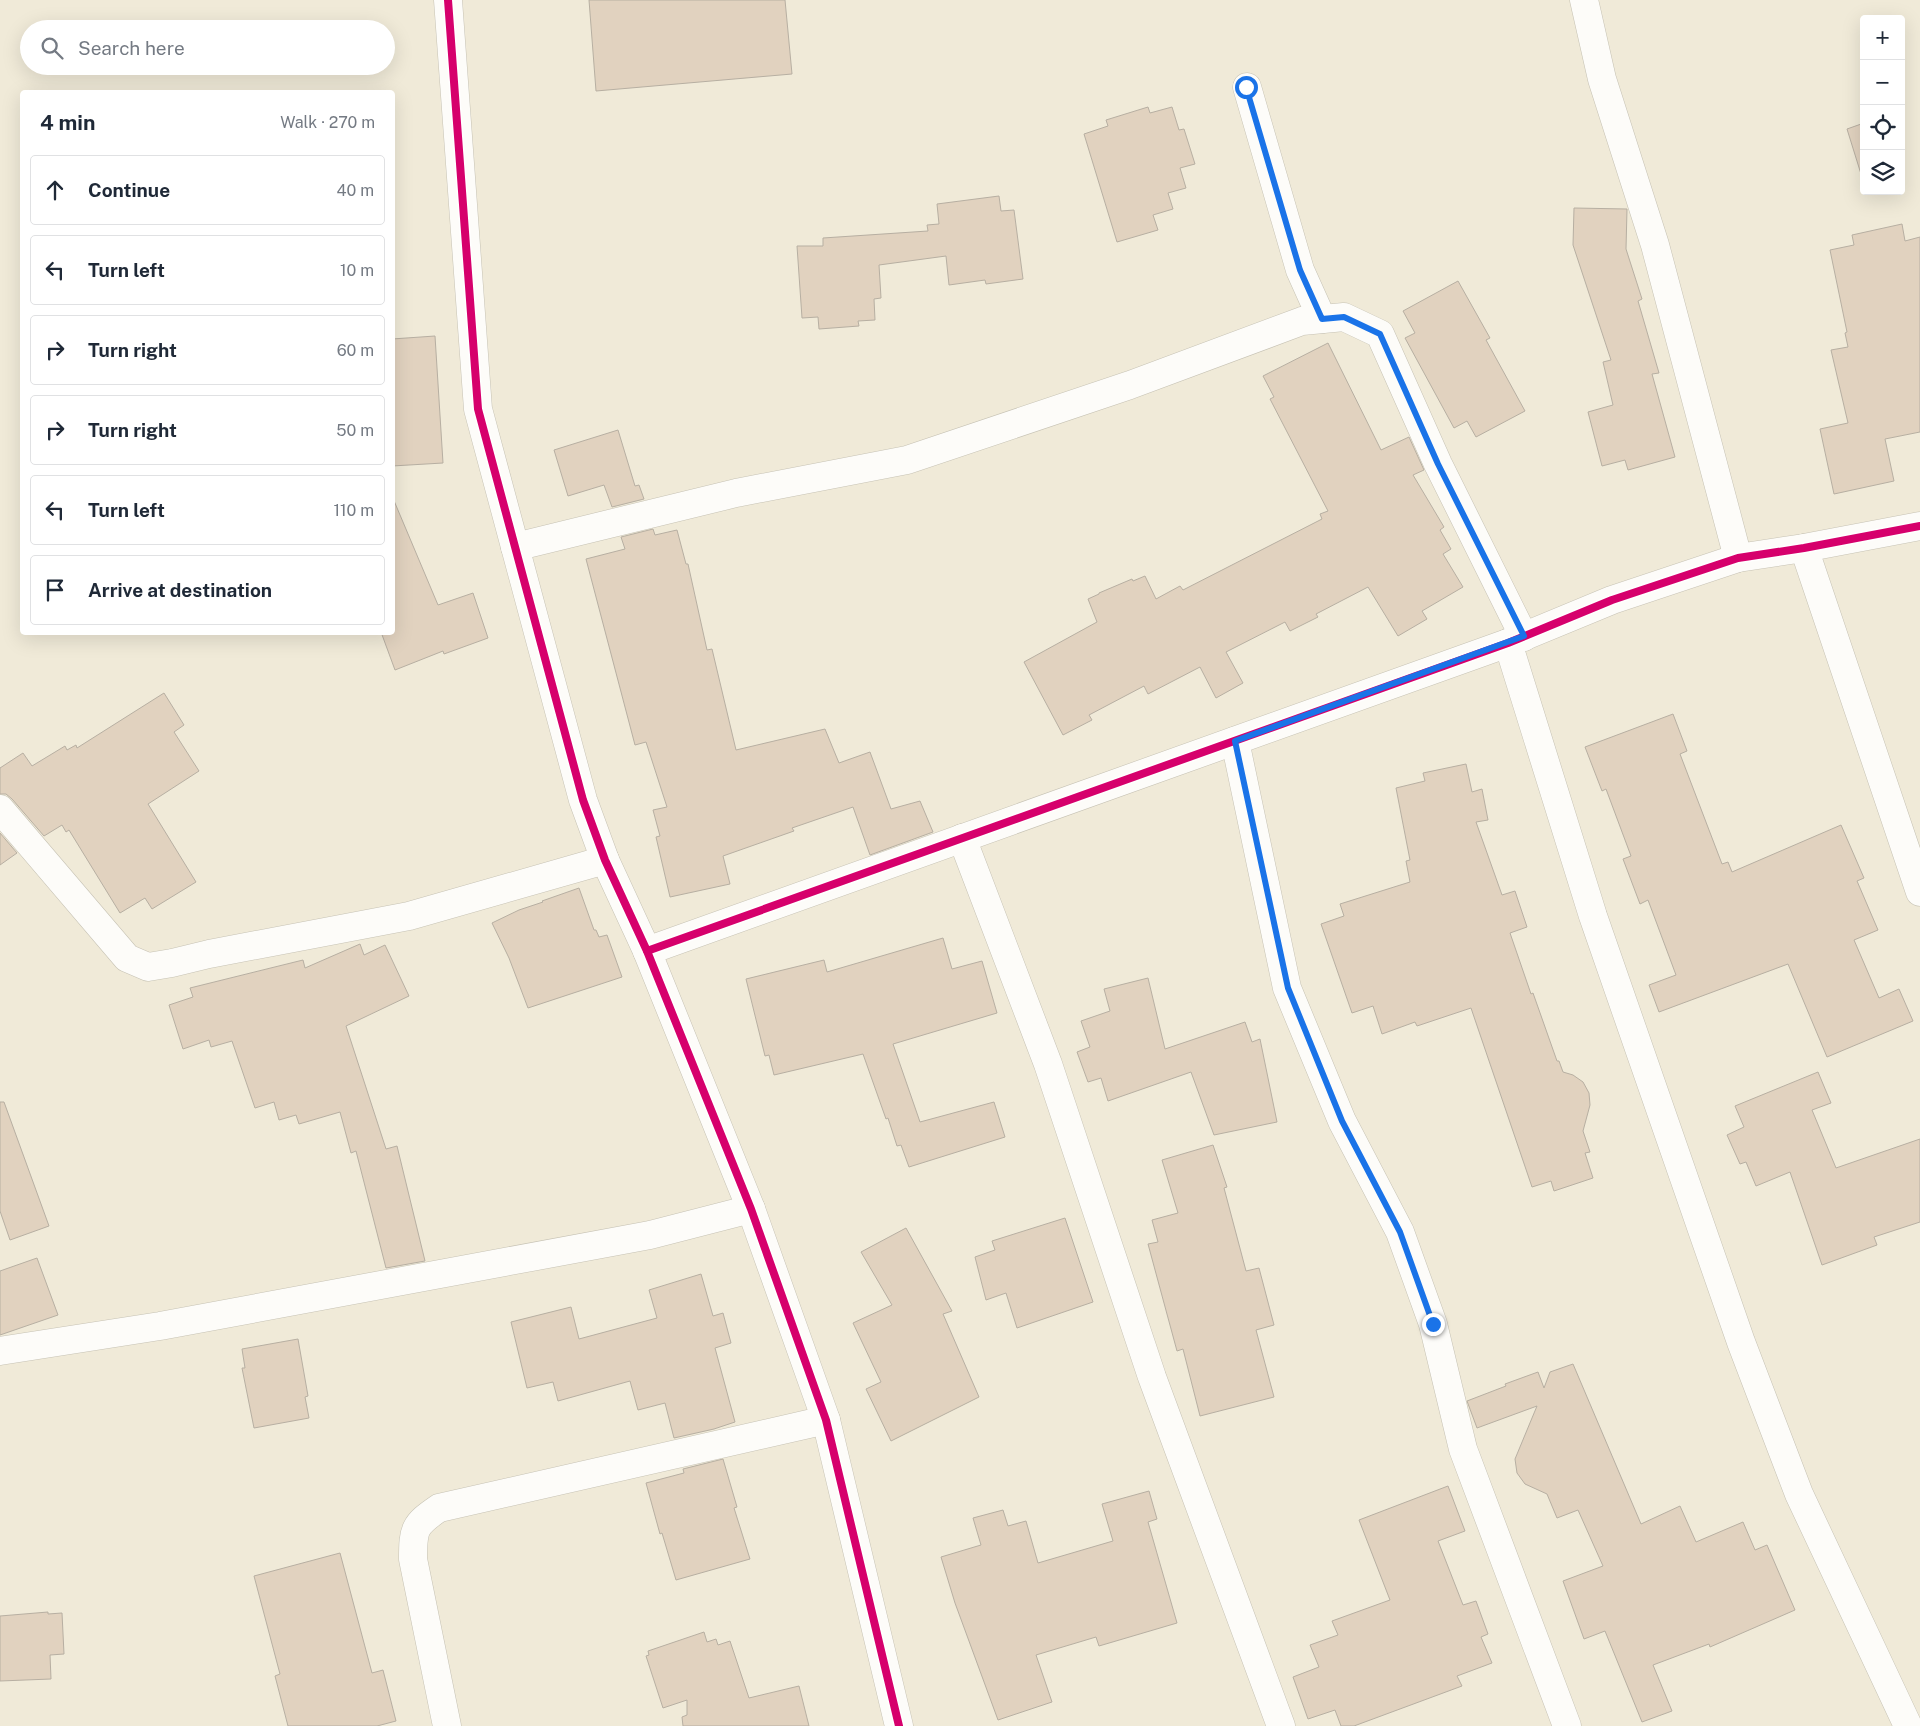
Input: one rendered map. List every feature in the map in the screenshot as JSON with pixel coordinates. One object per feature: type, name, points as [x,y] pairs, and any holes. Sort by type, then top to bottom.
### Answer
[{"type":"street","points":[[448,0],[478,409],[583,800],[605,860],[647,951],[751,1210],[826,1420],[899,1726]]},
{"type":"street","points":[[1584,0],[1602,80],[1655,245],[1738,558]]},
{"type":"street","points":[[1246,87],[1300,270],[1322,319]]},
{"type":"street","points":[[515,548],[736,493],[907,460],[1130,385],[1302,321],[1344,317],[1380,334],[1516,640],[1593,916],[1741,1342],[1799,1494],[1908,1726]]},
{"type":"street","points":[[647,951],[1516,640],[1612,600],[1738,558],[1804,548],[1920,526]]},
{"type":"street","points":[[1804,548],[1920,892]]},
{"type":"street","points":[[1235,741],[1288,988],[1342,1121],[1400,1232],[1433,1324],[1463,1449],[1567,1726]]},
{"type":"street","points":[[0,810],[128,958],[148,966],[172,963],[209,954],[409,916],[605,860]]},
{"type":"street","points":[[962,838],[1048,1064],[1152,1377],[1280,1726]]},
{"type":"street","points":[[0,1351],[160,1326],[640,1237],[751,1210]]},
{"type":"street","points":[[447,1726],[414,1559],[414,1536],[421,1520],[439,1508],[826,1420]]},
{"type":"building","points":[[589,0],[785,0],[792,74],[596,91]]},
{"type":"building","points":[[1148,107],[1150,113],[1172,107],[1179,130],[1184,129],[1195,164],[1180,168],[1186,188],[1168,193],[1173,209],[1153,215],[1158,230],[1117,242],[1084,134],[1108,126],[1106,120]]},
{"type":"building","points":[[1860,124],[1860,171],[1847,129]]},
{"type":"building","points":[[999,196],[1001,211],[1014,210],[1023,279],[986,284],[985,280],[949,285],[946,256],[879,265],[881,298],[874,299],[875,320],[858,321],[859,326],[819,329],[818,317],[802,318],[797,246],[823,246],[823,238],[928,231],[927,225],[939,224],[937,204]]},
{"type":"building","points":[[1574,208],[1627,209],[1626,249],[1642,299],[1638,301],[1659,373],[1652,374],[1675,457],[1628,470],[1625,460],[1602,466],[1588,412],[1613,405],[1603,362],[1611,360],[1573,245]]},
{"type":"building","points":[[1902,224],[1905,241],[1920,237],[1920,432],[1885,439],[1894,481],[1834,494],[1820,429],[1848,423],[1831,350],[1848,347],[1845,333],[1847,332],[1830,250],[1854,245],[1852,235]]},
{"type":"building","points":[[1458,281],[1490,338],[1486,340],[1525,411],[1476,437],[1467,421],[1454,428],[1405,338],[1415,333],[1403,311]]},
{"type":"building","points":[[435,336],[443,463],[395,466],[395,339]]},
{"type":"building","points":[[1328,343],[1381,450],[1409,437],[1424,470],[1413,475],[1444,527],[1440,530],[1451,549],[1443,554],[1463,587],[1422,611],[1427,619],[1398,636],[1368,587],[1316,614],[1318,617],[1290,631],[1285,622],[1226,652],[1243,683],[1216,698],[1200,667],[1148,694],[1144,686],[1089,715],[1092,720],[1063,735],[1024,662],[1097,622],[1088,599],[1132,579],[1133,581],[1145,576],[1156,599],[1180,586],[1183,590],[1322,519],[1320,514],[1328,511],[1270,399],[1274,397],[1263,376]]},
{"type":"building","points":[[618,430],[635,486],[639,485],[644,499],[612,507],[604,485],[568,496],[554,450]]},
{"type":"building","points":[[395,503],[438,605],[473,593],[488,638],[444,654],[443,651],[395,670],[382,635],[395,635]]},
{"type":"building","points":[[653,529],[655,535],[677,530],[686,564],[688,564],[707,650],[712,649],[736,750],[825,729],[839,763],[870,752],[891,809],[920,801],[933,832],[870,855],[853,807],[792,828],[794,831],[723,856],[730,884],[670,897],[656,837],[660,836],[653,810],[667,807],[646,742],[635,745],[586,559],[625,549],[621,537]]},
{"type":"building","points":[[164,693],[184,725],[174,732],[199,771],[148,804],[196,882],[152,909],[145,898],[120,913],[69,830],[66,832],[62,825],[44,836],[12,799],[6,794],[0,794],[0,768],[23,753],[32,766],[65,746],[67,750],[76,745],[77,748]]},
{"type":"building","points":[[1673,714],[1687,751],[1680,754],[1722,864],[1728,862],[1732,872],[1841,825],[1864,878],[1857,881],[1878,930],[1854,940],[1879,998],[1899,989],[1913,1021],[1827,1057],[1788,964],[1659,1012],[1649,985],[1676,975],[1648,900],[1640,904],[1623,859],[1631,856],[1606,789],[1602,791],[1585,747]]},
{"type":"building","points":[[1466,764],[1472,792],[1482,789],[1488,820],[1476,822],[1502,895],[1515,891],[1527,927],[1510,933],[1531,994],[1533,993],[1557,1061],[1559,1061],[1563,1072],[1573,1075],[1583,1082],[1589,1093],[1590,1105],[1583,1131],[1590,1152],[1585,1153],[1593,1178],[1554,1191],[1551,1181],[1532,1187],[1471,1008],[1417,1026],[1415,1022],[1382,1034],[1373,1006],[1352,1013],[1321,924],[1344,916],[1340,904],[1410,882],[1406,861],[1410,860],[1396,788],[1425,781],[1423,773]]},
{"type":"building","points":[[0,833],[17,853],[0,865]]},
{"type":"building","points":[[579,888],[594,930],[596,930],[599,937],[607,935],[622,977],[528,1008],[509,958],[492,923],[519,910]]},
{"type":"building","points":[[943,938],[952,969],[982,961],[997,1013],[893,1044],[920,1122],[994,1102],[1005,1137],[909,1167],[901,1145],[897,1146],[888,1118],[886,1119],[863,1054],[774,1075],[769,1055],[765,1056],[746,979],[824,960],[827,972]]},
{"type":"building","points":[[360,944],[364,955],[385,945],[409,996],[346,1026],[386,1149],[397,1146],[425,1261],[386,1268],[356,1151],[351,1153],[340,1112],[299,1124],[296,1115],[279,1120],[274,1102],[255,1108],[232,1041],[211,1047],[209,1040],[183,1049],[169,1005],[193,997],[190,988],[303,960],[305,968]]},
{"type":"building","points":[[1148,978],[1165,1049],[1245,1022],[1252,1042],[1260,1039],[1277,1122],[1214,1135],[1191,1072],[1108,1101],[1101,1078],[1088,1082],[1077,1052],[1090,1047],[1081,1021],[1110,1011],[1104,989]]},
{"type":"building","points":[[1818,1072],[1831,1103],[1812,1110],[1836,1168],[1920,1139],[1920,1222],[1874,1237],[1877,1245],[1822,1265],[1790,1172],[1756,1186],[1746,1162],[1740,1164],[1727,1135],[1744,1127],[1735,1106]]},
{"type":"building","points":[[0,1102],[4,1102],[49,1226],[10,1240],[0,1211]]},
{"type":"building","points":[[1213,1145],[1227,1187],[1224,1188],[1246,1271],[1259,1268],[1274,1325],[1256,1330],[1274,1397],[1200,1416],[1183,1349],[1177,1351],[1148,1244],[1158,1242],[1152,1220],[1178,1213],[1162,1160]]},
{"type":"building","points":[[1065,1218],[1093,1302],[1017,1328],[1006,1293],[986,1300],[975,1257],[995,1250],[992,1241]]},
{"type":"building","points":[[906,1228],[952,1311],[943,1314],[979,1397],[891,1441],[866,1389],[881,1382],[853,1323],[892,1305],[861,1252]]},
{"type":"building","points":[[37,1258],[58,1315],[0,1335],[0,1271]]},
{"type":"building","points":[[701,1274],[713,1316],[723,1313],[731,1343],[715,1348],[735,1422],[674,1438],[665,1403],[638,1410],[630,1381],[558,1401],[553,1382],[527,1388],[511,1322],[571,1307],[579,1339],[657,1318],[649,1290]]},
{"type":"building","points":[[298,1339],[308,1396],[305,1397],[309,1418],[254,1428],[242,1368],[245,1368],[242,1349]]},
{"type":"building","points":[[1573,1364],[1641,1524],[1680,1506],[1696,1542],[1743,1522],[1755,1550],[1767,1545],[1795,1610],[1710,1647],[1709,1644],[1653,1665],[1672,1711],[1642,1722],[1605,1631],[1584,1639],[1563,1581],[1603,1566],[1578,1510],[1557,1518],[1547,1494],[1525,1484],[1517,1473],[1515,1459],[1537,1406],[1477,1428],[1467,1401],[1538,1372],[1544,1388],[1550,1372]]},
{"type":"building","points":[[723,1459],[737,1507],[734,1508],[750,1559],[676,1580],[662,1533],[660,1534],[646,1483],[684,1473],[683,1469]]},
{"type":"building","points":[[1448,1486],[1465,1531],[1438,1541],[1463,1605],[1476,1601],[1488,1634],[1481,1637],[1492,1663],[1457,1676],[1462,1686],[1354,1726],[1341,1726],[1335,1710],[1308,1719],[1293,1677],[1319,1667],[1310,1645],[1338,1635],[1332,1621],[1390,1600],[1359,1520]]},
{"type":"building","points":[[1149,1491],[1157,1519],[1148,1522],[1177,1623],[1099,1646],[1096,1637],[1036,1655],[1052,1702],[998,1720],[955,1603],[941,1557],[981,1545],[973,1518],[1003,1510],[1008,1526],[1026,1521],[1038,1563],[1113,1541],[1102,1504]]},
{"type":"building","points":[[340,1553],[372,1673],[383,1670],[396,1721],[377,1726],[288,1726],[275,1676],[280,1674],[254,1576]]},
{"type":"building","points":[[48,1612],[48,1614],[62,1613],[64,1654],[50,1655],[51,1679],[0,1681],[0,1616]]},
{"type":"building","points":[[704,1632],[707,1642],[716,1639],[718,1645],[730,1641],[749,1698],[799,1686],[809,1726],[683,1726],[682,1717],[687,1715],[687,1700],[663,1708],[646,1656],[649,1655],[648,1651]]},
{"type":"cycle path","points":[[448,0],[478,409],[583,800],[605,860],[647,951],[751,1209],[826,1420],[899,1726]]},
{"type":"cycle path","points":[[647,951],[1508,643],[1612,600],[1738,558],[1804,548],[1920,526]]},
{"type":"route","points":[[1246,87],[1300,270],[1322,319],[1344,317],[1380,334],[1438,464],[1524,636],[1235,741],[1288,988],[1342,1121],[1400,1232],[1433,1324]]}]
